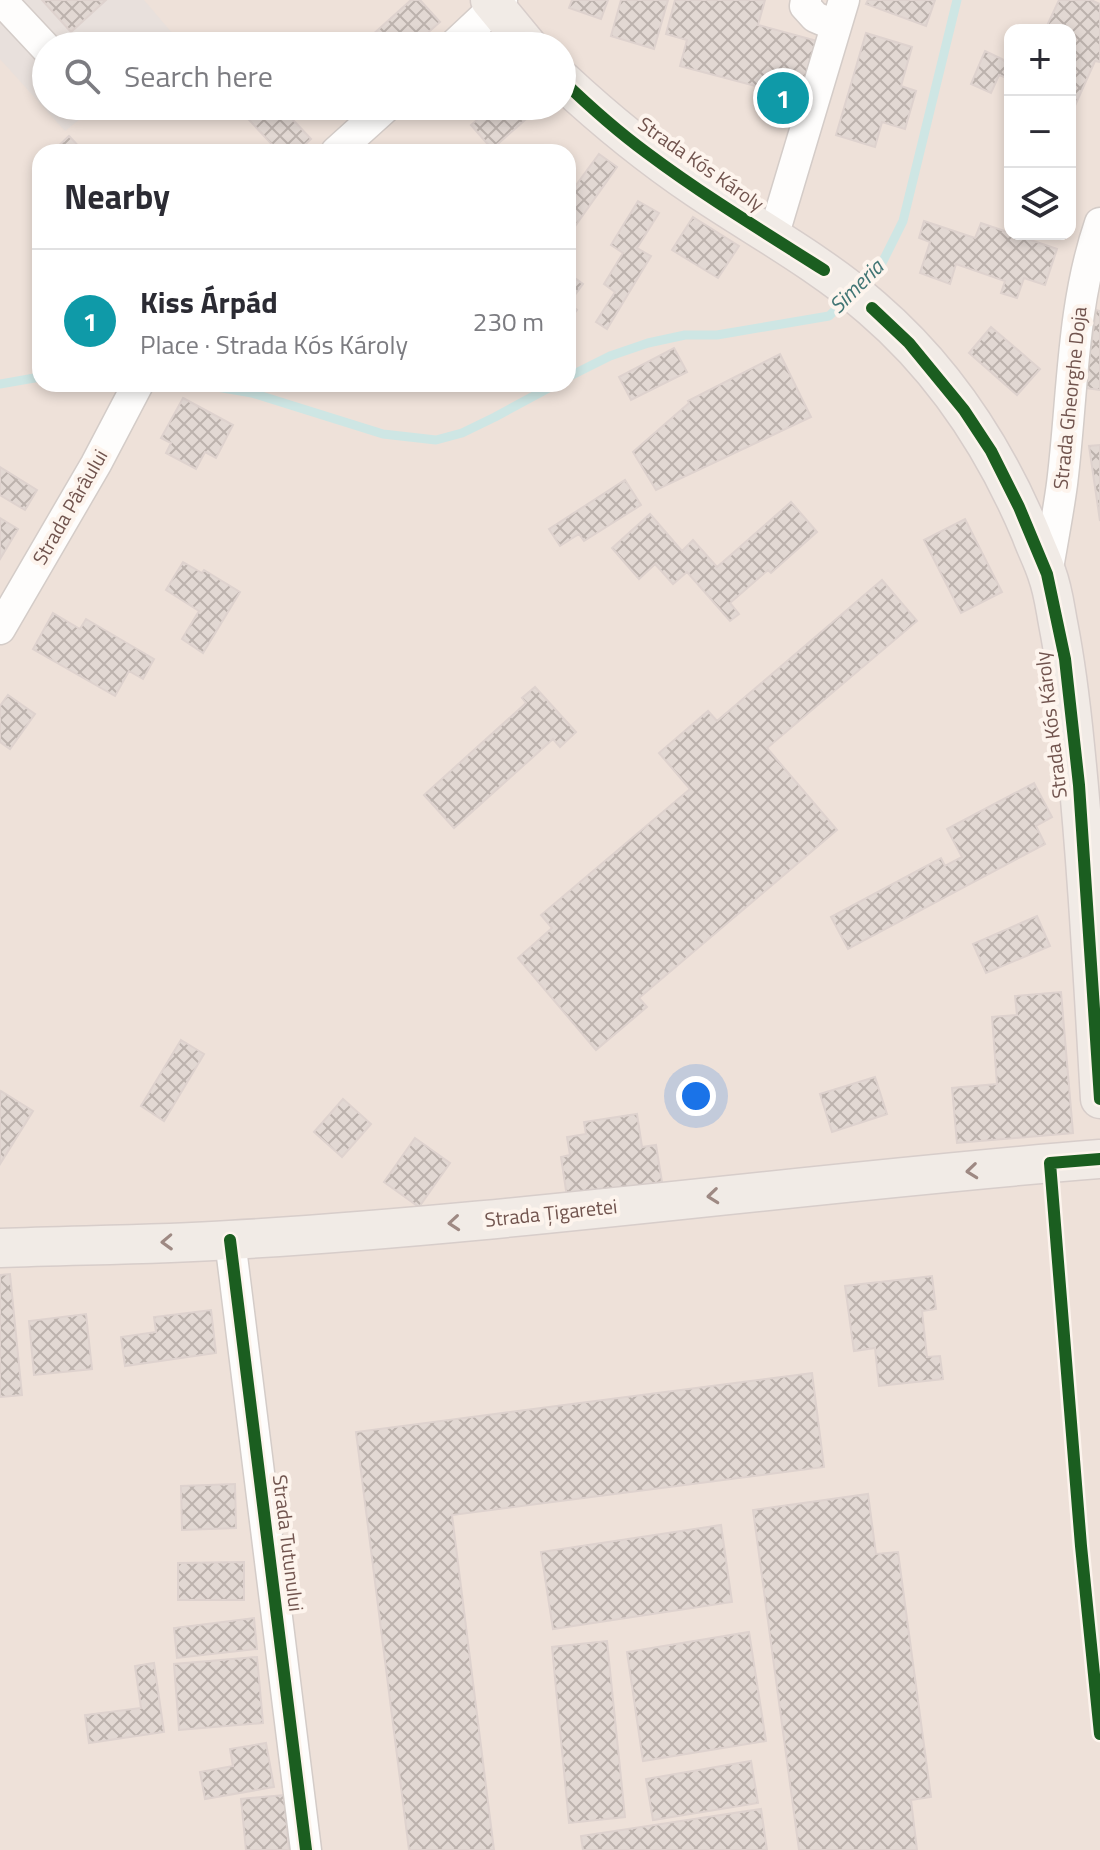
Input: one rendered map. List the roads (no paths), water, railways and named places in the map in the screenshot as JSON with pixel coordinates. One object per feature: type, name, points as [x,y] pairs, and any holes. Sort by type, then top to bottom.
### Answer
[{"type":"main road","points":[[496,3],[518,32]]},
{"type":"main road","name":"Strada Kós Károly","points":[[576,93],[647,153],[824,270],[872,308],[909,343],[964,410],[991,451],[1047,574],[1065,659],[1079,785],[1100,1099]]},
{"type":"main road","name":"Strada Țigaretei","points":[[0,1248],[230,1240],[466,1222],[1100,1159]]},
{"type":"street","points":[[1,0],[32,33]]},
{"type":"street","points":[[773,237],[840,13],[815,17],[805,6],[806,0]]},
{"type":"street","points":[[467,32],[496,3]]},
{"type":"street","points":[[345,144],[371,120]]},
{"type":"street","name":"Strada Gheorghe Doja","points":[[1047,574],[1062,483],[1079,304],[1100,223]]},
{"type":"street","name":"Strada Pârâului","points":[[0,629],[132,396]]},
{"type":"street","name":"Strada Tutunului","points":[[230,1240],[306,1850]]},
{"type":"waterway","name":"Simeria","points":[[858,287],[881,265],[903,221],[957,0]]},
{"type":"waterway","name":"Simeria","points":[[576,373],[610,356],[648,343],[685,335],[717,335],[829,316],[848,298]]},
{"type":"waterway","name":"Simeria","points":[[0,384],[32,378]]},
{"type":"waterway","name":"Simeria","points":[[246,392],[383,434],[436,440],[462,433],[541,392]]},
{"type":"place","name":"Kiss Árpád","points":[[783,98]]}]
